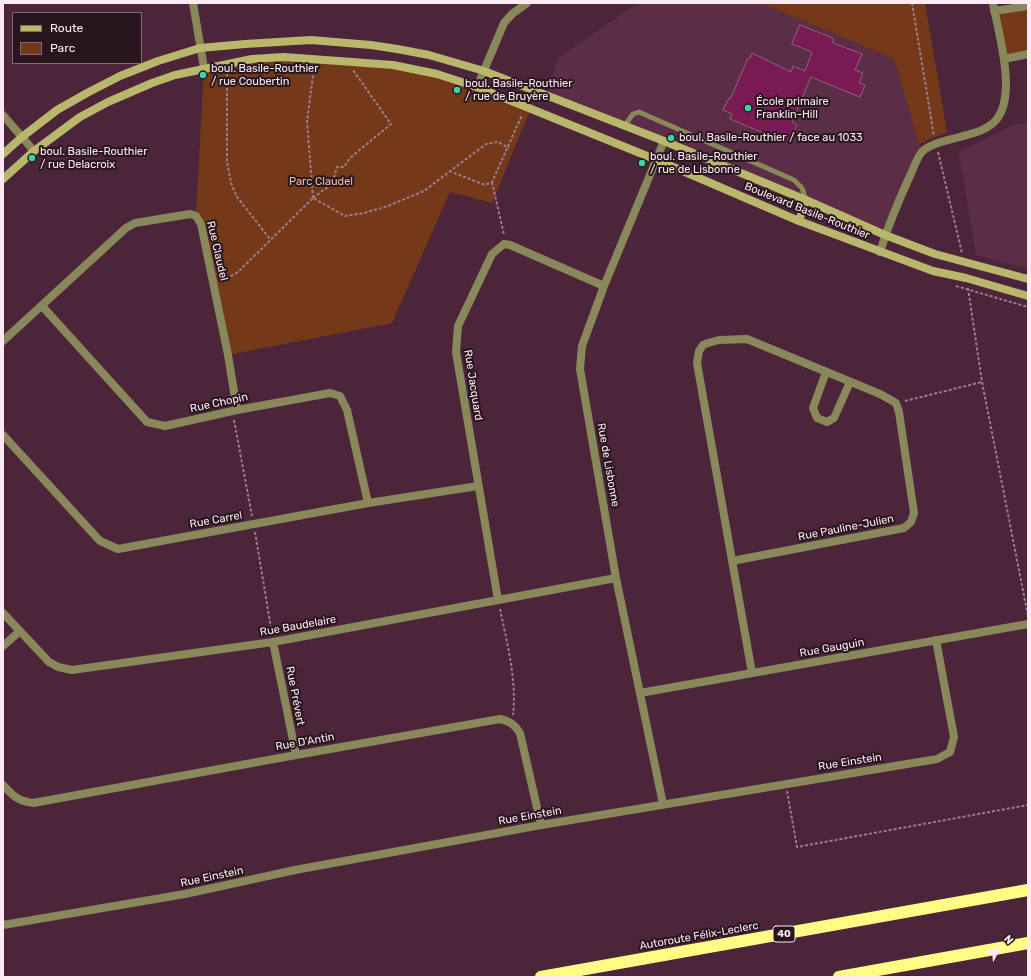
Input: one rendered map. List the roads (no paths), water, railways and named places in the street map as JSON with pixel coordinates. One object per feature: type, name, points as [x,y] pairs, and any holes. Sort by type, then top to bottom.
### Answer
[{"type":"highway","name":"Autoroute Félix-Leclerc","points":[[541,977],[1028,890]]},
{"type":"highway","points":[[839,977],[1028,943]]},
{"type":"street","points":[[193,3],[204,68]]},
{"type":"street","points":[[477,86],[504,23],[512,14],[528,3]]},
{"type":"street","points":[[880,252],[885,235],[905,187],[922,153],[936,144],[986,128],[997,119],[1004,107],[1006,93],[1004,59],[993,7],[1028,6]]},
{"type":"street","name":"Boulevard Basile-Routhier","points":[[3,154],[57,110],[93,89],[120,76],[158,61],[200,48],[311,40],[397,49],[429,55],[484,71],[625,125],[806,200],[885,235],[935,254],[1028,279]]},
{"type":"street","points":[[1004,59],[1028,54]]},
{"type":"street","name":"Boulevard Basile-Routhier","points":[[3,179],[34,151],[80,117],[108,102],[175,75],[252,59],[284,57],[393,65],[437,74],[477,86],[657,160],[799,221],[880,252],[933,271],[966,278],[1028,296]]},
{"type":"street","points":[[3,115],[34,151]]},
{"type":"street","name":"Rue de Lisbonne","points":[[663,804],[616,578],[580,369],[582,346],[604,286],[664,141]]},
{"type":"street","points":[[799,221],[806,200]]},
{"type":"street","name":"Rue Claudel","points":[[3,341],[126,228],[136,223],[190,214],[196,216],[201,224],[228,355],[237,410]]},
{"type":"street","name":"Rue Jacquard","points":[[498,600],[456,352],[458,326],[492,254],[498,247],[505,244],[604,286]]},
{"type":"street","name":"Rue Chopin","points":[[42,306],[147,422],[165,426],[237,410],[330,393],[340,396],[347,410],[368,503]]},
{"type":"street","points":[[752,673],[697,363],[699,351],[703,345],[719,340],[747,339],[850,382],[834,418],[827,422],[817,418],[812,408],[826,372]]},
{"type":"street","name":"Rue Pauline-Julien","points":[[732,561],[904,528],[911,522],[914,513],[899,412],[896,403],[880,394],[850,382]]},
{"type":"street","name":"Rue Carrel","points":[[3,435],[100,541],[118,549],[368,503],[478,486]]},
{"type":"street","name":"Rue Baudelaire","points":[[3,613],[49,662],[72,670],[273,642],[616,578]]},
{"type":"street","name":"Rue Gauguin","points":[[640,693],[1028,624]]},
{"type":"street","points":[[3,646],[20,631]]},
{"type":"street","name":"Rue Einstein","points":[[3,925],[185,894],[303,869],[541,825],[937,759],[950,752],[954,737],[936,640]]},
{"type":"street","name":"Rue Prévert","points":[[273,642],[296,755]]},
{"type":"street","name":"Rue D'Antin","points":[[3,785],[22,801],[34,803],[296,755],[500,720],[509,721],[520,733],[541,825]]},
{"type":"lane","points":[[625,125],[633,114],[639,112],[794,180],[802,188],[806,200]]},
{"type":"place","name":"boul. Basile-Routhier / rue Coubertin","points":[[203,75]]},
{"type":"place","name":"boul. Basile-Routhier / rue de Bruyère","points":[[457,90]]},
{"type":"place","name":"École primaire Franklin-Hill","points":[[748,108]]},
{"type":"place","name":"boul. Basile-Routhier / face au 1033","points":[[671,138]]},
{"type":"place","name":"boul. Basile-Routhier / rue Delacroix","points":[[32,158]]},
{"type":"place","name":"boul. Basile-Routhier / rue de Lisbonne","points":[[642,163]]},
{"type":"park label","name":"Parc Claudel","points":[[321,182]]}]
